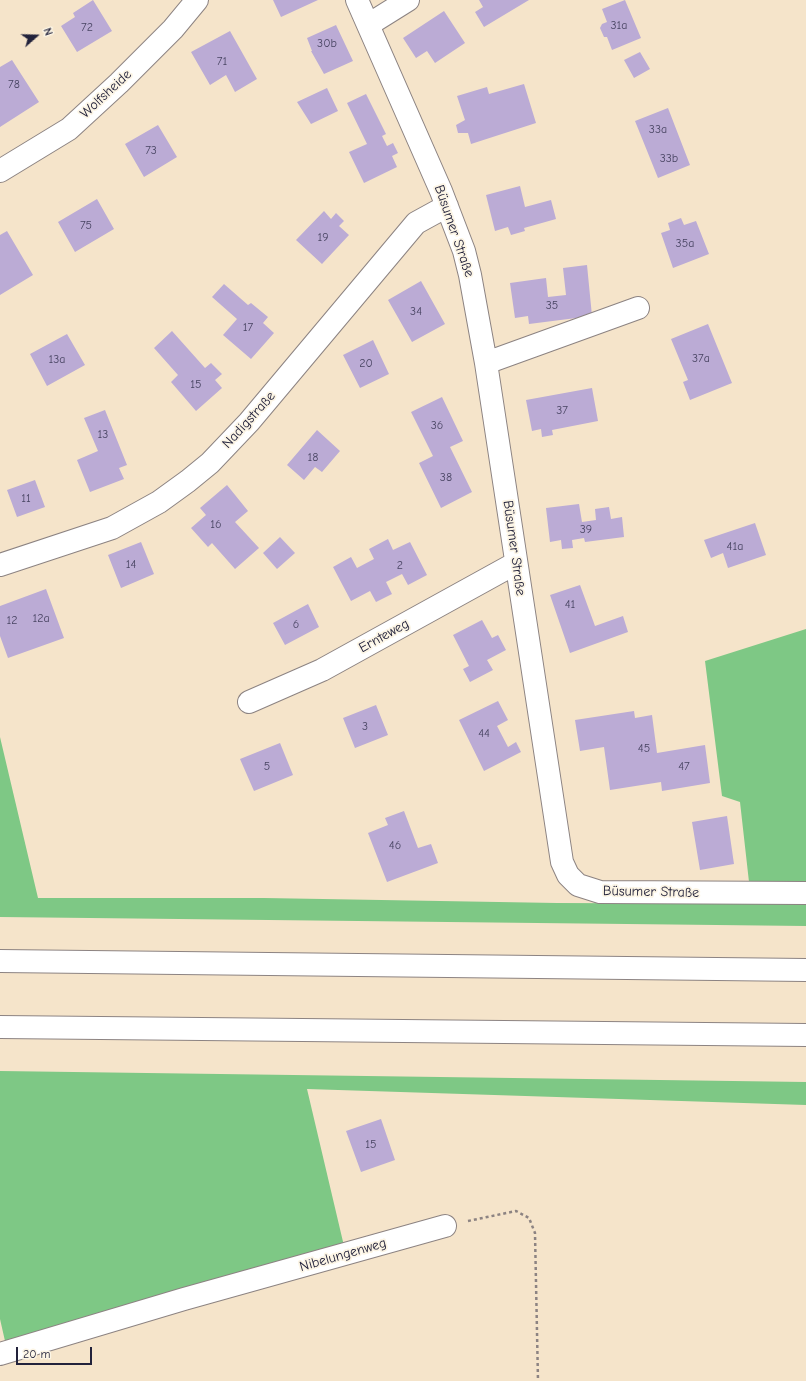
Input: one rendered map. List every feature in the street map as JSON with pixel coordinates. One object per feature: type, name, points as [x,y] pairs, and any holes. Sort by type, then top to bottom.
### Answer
[{"type":"main road","name":"Wolfsheide","points":[[0,171],[68,129],[119,83],[173,29],[197,0]]},
{"type":"main road","name":"Büsumer Straße","points":[[357,0],[447,206],[470,275],[486,363],[562,862],[568,875],[578,884],[600,892],[806,893]]},
{"type":"main road","points":[[368,25],[408,0]]},
{"type":"main road","name":"Nadigstraße","points":[[0,565],[112,528],[159,502],[188,481],[210,463],[249,422],[416,223],[447,206]]},
{"type":"main road","points":[[486,363],[638,308]]},
{"type":"main road","name":"Ernteweg","points":[[249,702],[322,670],[516,563]]},
{"type":"main road","points":[[0,961],[806,970]]},
{"type":"main road","points":[[0,1027],[806,1035]]},
{"type":"main road","name":"Nibelungenweg","points":[[0,1354],[184,1299],[444,1226]]},
{"type":"path","points":[[444,1226],[516,1211],[529,1218],[535,1233],[538,1381]]},
{"type":"green space","points":[[806,629],[806,882],[749,882],[740,802],[722,796],[705,661]]},
{"type":"green space","points":[[0,737],[38,898],[264,898],[557,903],[806,904],[806,926],[0,917]]},
{"type":"green space","points":[[0,1071],[806,1082],[806,1105],[307,1089],[344,1246],[5,1341],[0,1319]]},
{"type":"building","points":[[93,0],[112,31],[77,52],[61,26],[75,17],[73,13]]},
{"type":"building","points":[[273,0],[318,0],[281,17]]},
{"type":"building","points":[[479,0],[529,0],[484,27],[475,12],[483,7]]},
{"type":"building","points":[[625,0],[641,38],[612,50],[607,37],[604,37],[600,28],[602,24],[607,22],[602,9]]},
{"type":"building","points":[[444,11],[465,43],[435,63],[427,51],[416,58],[403,38]]},
{"type":"building","points":[[336,25],[353,61],[324,74],[311,51],[307,38]]},
{"type":"building","points":[[230,31],[257,79],[235,92],[226,75],[210,85],[191,52]]},
{"type":"building","points":[[640,52],[650,69],[634,78],[624,60]]},
{"type":"building","points":[[12,60],[39,102],[0,127],[0,67]]},
{"type":"building","points":[[524,84],[536,123],[471,144],[468,133],[458,133],[456,125],[465,120],[457,96],[487,87],[489,94]]},
{"type":"building","points":[[327,88],[338,111],[311,124],[297,102]]},
{"type":"building","points":[[366,94],[386,134],[382,136],[387,146],[393,143],[398,153],[392,156],[397,167],[364,183],[349,152],[367,144],[347,103]]},
{"type":"building","points":[[668,108],[690,165],[658,178],[635,121]]},
{"type":"building","points":[[158,125],[177,157],[144,177],[125,144]]},
{"type":"building","points":[[520,186],[525,207],[551,200],[556,219],[524,228],[525,231],[511,235],[508,227],[495,231],[486,195]]},
{"type":"building","points":[[97,199],[114,229],[75,252],[58,222]]},
{"type":"building","points":[[324,211],[331,219],[336,213],[344,221],[339,226],[349,235],[322,264],[296,240]]},
{"type":"building","points":[[681,218],[684,225],[696,221],[709,254],[673,268],[661,233],[670,230],[668,223]]},
{"type":"building","points":[[7,231],[33,275],[0,295],[0,235]]},
{"type":"building","points":[[587,265],[592,316],[529,324],[528,316],[515,318],[510,283],[546,278],[548,297],[566,295],[563,268]]},
{"type":"building","points":[[421,281],[445,324],[412,342],[388,300]]},
{"type":"building","points":[[224,284],[248,305],[251,303],[268,317],[263,323],[274,333],[251,359],[223,335],[237,319],[212,297]]},
{"type":"building","points":[[708,324],[732,383],[690,400],[683,382],[688,380],[671,339]]},
{"type":"building","points":[[172,331],[205,368],[211,363],[222,374],[215,380],[222,388],[196,411],[171,382],[178,375],[154,348]]},
{"type":"building","points":[[67,334],[85,365],[47,386],[30,354]]},
{"type":"building","points":[[373,340],[389,374],[360,388],[343,355]]},
{"type":"building","points":[[592,388],[598,421],[552,430],[553,435],[542,437],[541,429],[532,431],[526,400]]},
{"type":"building","points":[[442,397],[463,441],[450,447],[472,492],[441,508],[419,463],[433,456],[411,412]]},
{"type":"building","points":[[105,410],[127,465],[119,468],[124,479],[90,492],[77,460],[98,451],[84,418]]},
{"type":"building","points":[[317,430],[340,451],[322,472],[315,467],[304,480],[287,465]]},
{"type":"building","points":[[35,480],[45,507],[17,517],[7,490]]},
{"type":"building","points":[[227,485],[248,511],[235,522],[259,548],[235,569],[212,543],[208,547],[191,528],[206,515],[200,508]]},
{"type":"building","points":[[579,504],[582,522],[596,520],[595,509],[609,507],[611,519],[622,517],[624,537],[585,542],[584,538],[572,540],[573,548],[562,549],[561,540],[550,542],[546,508]]},
{"type":"building","points":[[755,523],[766,555],[728,568],[723,553],[711,558],[704,540]]},
{"type":"building","points":[[280,537],[295,553],[277,569],[263,553]]},
{"type":"building","points":[[388,539],[393,550],[410,542],[427,575],[408,585],[402,574],[386,582],[392,594],[376,602],[370,591],[351,601],[333,567],[351,557],[357,568],[374,559],[369,549]]},
{"type":"building","points":[[141,542],[154,574],[121,588],[108,555]]},
{"type":"building","points":[[580,585],[595,626],[623,616],[628,632],[570,653],[550,595]]},
{"type":"building","points":[[46,589],[64,638],[8,658],[0,636],[0,606]]},
{"type":"building","points":[[308,604],[319,627],[285,645],[273,623]]},
{"type":"building","points":[[482,620],[492,638],[498,635],[506,650],[487,660],[493,670],[470,682],[463,669],[469,666],[453,635]]},
{"type":"building","points":[[498,701],[508,720],[497,726],[508,747],[516,742],[521,752],[484,771],[459,720]]},
{"type":"building","points":[[376,705],[388,735],[355,748],[343,718]]},
{"type":"building","points":[[634,711],[635,718],[652,715],[657,753],[705,745],[710,783],[662,791],[661,782],[610,790],[604,747],[580,751],[575,720]]},
{"type":"building","points":[[280,743],[293,775],[254,791],[240,759]]},
{"type":"building","points":[[404,811],[418,848],[431,844],[438,863],[387,882],[368,833],[388,825],[385,818]]},
{"type":"building","points":[[727,816],[734,864],[700,870],[692,822]]},
{"type":"building","points":[[381,1119],[395,1160],[361,1172],[346,1131]]}]
